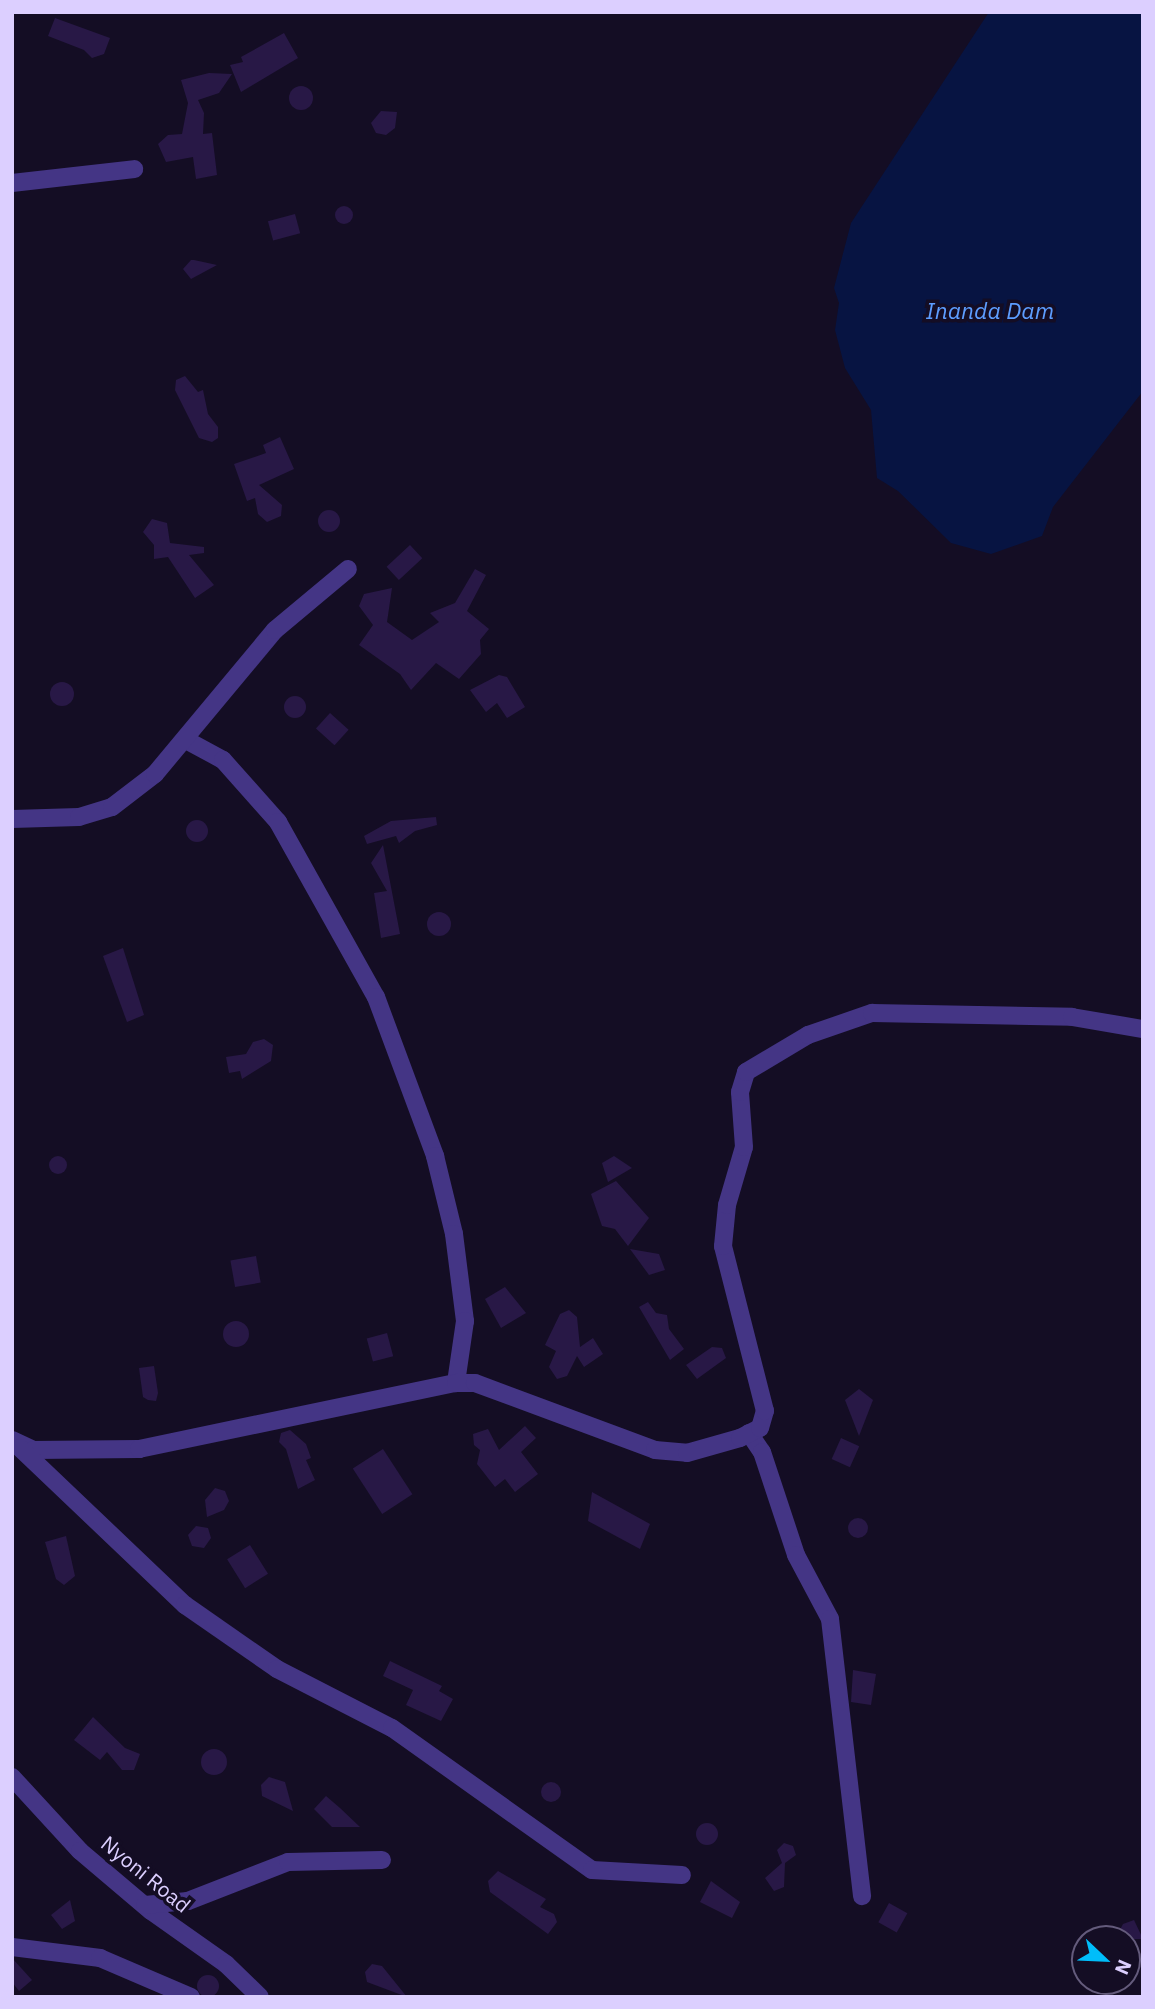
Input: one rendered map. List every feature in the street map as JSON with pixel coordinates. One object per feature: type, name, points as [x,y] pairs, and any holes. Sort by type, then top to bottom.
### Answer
[{"type":"street","points":[[12,183],[134,169]]},
{"type":"street","points":[[12,819],[79,817],[112,807],[155,774],[275,630],[348,569]]},
{"type":"street","points":[[186,740],[223,760],[278,822],[376,997],[435,1156],[454,1234],[465,1321],[456,1383]]},
{"type":"street","points":[[12,1440],[33,1450],[139,1449],[312,1417],[456,1383],[486,1387],[672,1453],[718,1446],[764,1424],[765,1411],[723,1246],[727,1205],[744,1147],[740,1092],[746,1072],[808,1035],[872,1013],[1072,1017],[1143,1029]]},
{"type":"street","points":[[749,1433],[762,1452],[796,1555],[830,1619],[862,1895]]},
{"type":"street","points":[[12,1440],[74,1494],[185,1605],[276,1669],[391,1728],[593,1870],[682,1874]]},
{"type":"street","name":"Nyoni Road","points":[[12,1777],[80,1850],[145,1905],[226,1964],[260,1997]]},
{"type":"street","points":[[145,1905],[188,1901],[288,1863],[382,1860]]},
{"type":"street","points":[[12,1947],[100,1958],[191,1997]]},
{"type":"water","name":"Inanda Dam","points":[[989,12],[1143,12],[1143,391],[1053,507],[1042,536],[991,554],[951,543],[898,491],[877,478],[871,410],[845,368],[835,330],[839,303],[834,288],[851,223]]},
{"type":"building","points":[[55,18],[110,38],[104,54],[92,58],[84,50],[48,36]]},
{"type":"building","points":[[284,33],[298,58],[241,92],[230,65],[243,62],[241,57]]},
{"type":"building","points":[[209,73],[232,74],[219,93],[198,100],[204,113],[203,134],[212,133],[217,175],[196,179],[193,157],[166,162],[158,144],[168,135],[182,134],[188,103],[181,80]]},
{"type":"building","points":[[301,86],[312,93],[313,98],[306,109],[301,110],[290,103],[289,98],[296,87]]},
{"type":"building","points":[[381,111],[397,112],[395,128],[386,135],[376,133],[371,123]]},
{"type":"building","points":[[340,206],[348,206],[353,215],[351,222],[340,224],[335,219],[335,211]]},
{"type":"building","points":[[295,214],[300,233],[273,241],[268,221]]},
{"type":"building","points":[[191,260],[217,265],[191,279],[183,269]]},
{"type":"building","points":[[185,376],[198,392],[203,390],[208,414],[218,427],[218,438],[212,442],[199,438],[175,390],[176,380]]},
{"type":"building","points":[[280,437],[294,469],[259,485],[282,505],[281,516],[267,522],[258,514],[255,498],[247,501],[234,464],[266,453],[263,445]]},
{"type":"building","points":[[329,510],[337,513],[340,521],[337,529],[329,532],[321,529],[318,521],[321,513]]},
{"type":"building","points":[[152,519],[167,523],[170,543],[204,547],[204,553],[189,555],[214,585],[195,598],[168,557],[154,559],[154,545],[143,532]]},
{"type":"building","points":[[410,545],[422,558],[399,580],[387,567]]},
{"type":"building","points":[[475,569],[486,575],[467,611],[489,629],[480,640],[481,654],[459,679],[436,663],[411,690],[400,674],[359,645],[373,625],[359,606],[364,594],[392,588],[387,622],[412,640],[439,622],[430,613],[455,603]]},
{"type":"building","points":[[499,675],[507,677],[525,707],[507,718],[497,703],[486,712],[470,690]]},
{"type":"building","points":[[62,682],[71,685],[74,694],[71,703],[62,706],[53,703],[50,694],[53,685]]},
{"type":"building","points":[[295,696],[303,699],[306,707],[303,715],[295,718],[287,715],[284,707],[287,699]]},
{"type":"building","points":[[330,713],[349,730],[335,745],[316,729]]},
{"type":"building","points":[[436,817],[437,825],[415,831],[399,843],[396,836],[367,844],[364,836],[391,821]]},
{"type":"building","points":[[193,820],[201,820],[208,827],[208,835],[201,842],[193,842],[186,835],[186,827]]},
{"type":"building","points":[[383,845],[400,934],[381,938],[374,893],[387,891],[371,863]]},
{"type":"building","points":[[439,912],[450,919],[451,924],[444,935],[439,936],[428,929],[427,924],[434,913]]},
{"type":"building","points":[[123,948],[144,1015],[127,1022],[103,956]]},
{"type":"building","points":[[264,1039],[273,1045],[271,1061],[242,1079],[240,1071],[229,1073],[226,1057],[246,1054],[253,1042]]},
{"type":"building","points":[[54,1156],[62,1156],[67,1165],[65,1172],[54,1174],[49,1169],[49,1161]]},
{"type":"building","points":[[614,1156],[632,1168],[608,1182],[602,1163]]},
{"type":"building","points":[[616,1181],[649,1218],[628,1246],[615,1229],[602,1226],[591,1194]]},
{"type":"building","points":[[630,1249],[659,1254],[665,1270],[649,1275]]},
{"type":"building","points":[[256,1256],[261,1283],[235,1287],[230,1261]]},
{"type":"building","points":[[505,1287],[526,1313],[501,1328],[485,1299]]},
{"type":"building","points":[[648,1302],[656,1313],[667,1315],[669,1329],[684,1349],[670,1360],[639,1307]]},
{"type":"building","points":[[569,1310],[577,1317],[580,1347],[593,1338],[603,1354],[584,1367],[577,1356],[567,1376],[557,1379],[549,1367],[556,1351],[545,1345],[560,1314]]},
{"type":"building","points":[[236,1321],[245,1325],[249,1334],[245,1343],[236,1347],[227,1343],[223,1334],[227,1325]]},
{"type":"building","points":[[387,1333],[393,1356],[373,1362],[367,1338]]},
{"type":"building","points":[[712,1347],[722,1348],[726,1358],[697,1379],[686,1365]]},
{"type":"building","points":[[154,1366],[158,1393],[156,1401],[143,1397],[139,1368]]},
{"type":"building","points":[[859,1389],[873,1400],[859,1436],[845,1400]]},
{"type":"building","points":[[525,1426],[536,1438],[521,1452],[538,1474],[515,1492],[505,1479],[495,1487],[477,1464],[480,1450],[474,1445],[473,1434],[488,1429],[499,1450]]},
{"type":"building","points":[[290,1430],[306,1444],[311,1458],[306,1460],[315,1480],[298,1489],[286,1449],[279,1442],[281,1433]]},
{"type":"building","points":[[841,1438],[859,1446],[850,1467],[832,1459]]},
{"type":"building","points":[[383,1449],[412,1494],[382,1514],[353,1469]]},
{"type":"building","points":[[215,1488],[225,1491],[229,1501],[224,1510],[207,1517],[205,1500]]},
{"type":"building","points":[[592,1492],[650,1524],[640,1549],[588,1521]]},
{"type":"building","points":[[858,1518],[865,1521],[868,1528],[865,1535],[858,1538],[851,1535],[848,1528],[851,1521]]},
{"type":"building","points":[[196,1526],[208,1528],[211,1538],[204,1548],[192,1546],[188,1535]]},
{"type":"building","points":[[66,1536],[75,1576],[64,1585],[56,1579],[45,1542]]},
{"type":"building","points":[[250,1545],[268,1574],[245,1588],[227,1559]]},
{"type":"building","points":[[390,1661],[442,1686],[439,1691],[453,1699],[441,1721],[406,1705],[413,1690],[383,1676]]},
{"type":"building","points":[[853,1670],[876,1674],[871,1705],[851,1702]]},
{"type":"building","points":[[93,1717],[125,1748],[140,1754],[134,1770],[122,1770],[107,1752],[100,1760],[74,1740]]},
{"type":"building","points":[[214,1749],[223,1753],[227,1762],[223,1771],[214,1775],[205,1771],[201,1762],[205,1753]]},
{"type":"building","points":[[269,1777],[285,1782],[293,1811],[262,1796],[261,1785]]},
{"type":"building","points":[[551,1782],[558,1785],[561,1792],[558,1799],[551,1802],[544,1799],[541,1792],[544,1785]]},
{"type":"building","points":[[326,1796],[360,1827],[332,1827],[314,1809]]},
{"type":"building","points":[[707,1823],[717,1830],[718,1834],[711,1844],[707,1845],[697,1838],[696,1834],[703,1824]]},
{"type":"building","points":[[784,1843],[793,1846],[796,1855],[785,1863],[784,1887],[774,1891],[765,1878],[782,1863],[777,1850]]},
{"type":"building","points":[[498,1871],[546,1899],[540,1907],[554,1914],[557,1922],[548,1934],[490,1892],[488,1881]]},
{"type":"building","points":[[711,1881],[740,1902],[732,1918],[700,1902]]},
{"type":"building","points":[[70,1900],[75,1921],[62,1929],[51,1915]]},
{"type":"building","points":[[889,1903],[907,1913],[897,1932],[878,1922]]},
{"type":"building","points":[[1134,1920],[1136,1925],[1122,1925]]},
{"type":"building","points":[[12,1958],[32,1980],[19,1991],[12,1982]]},
{"type":"building","points":[[372,1964],[382,1966],[407,1997],[367,1982],[365,1972]]},
{"type":"building","points":[[208,1975],[216,1978],[219,1986],[216,1994],[208,1997],[200,1994],[197,1986],[200,1978]]}]
